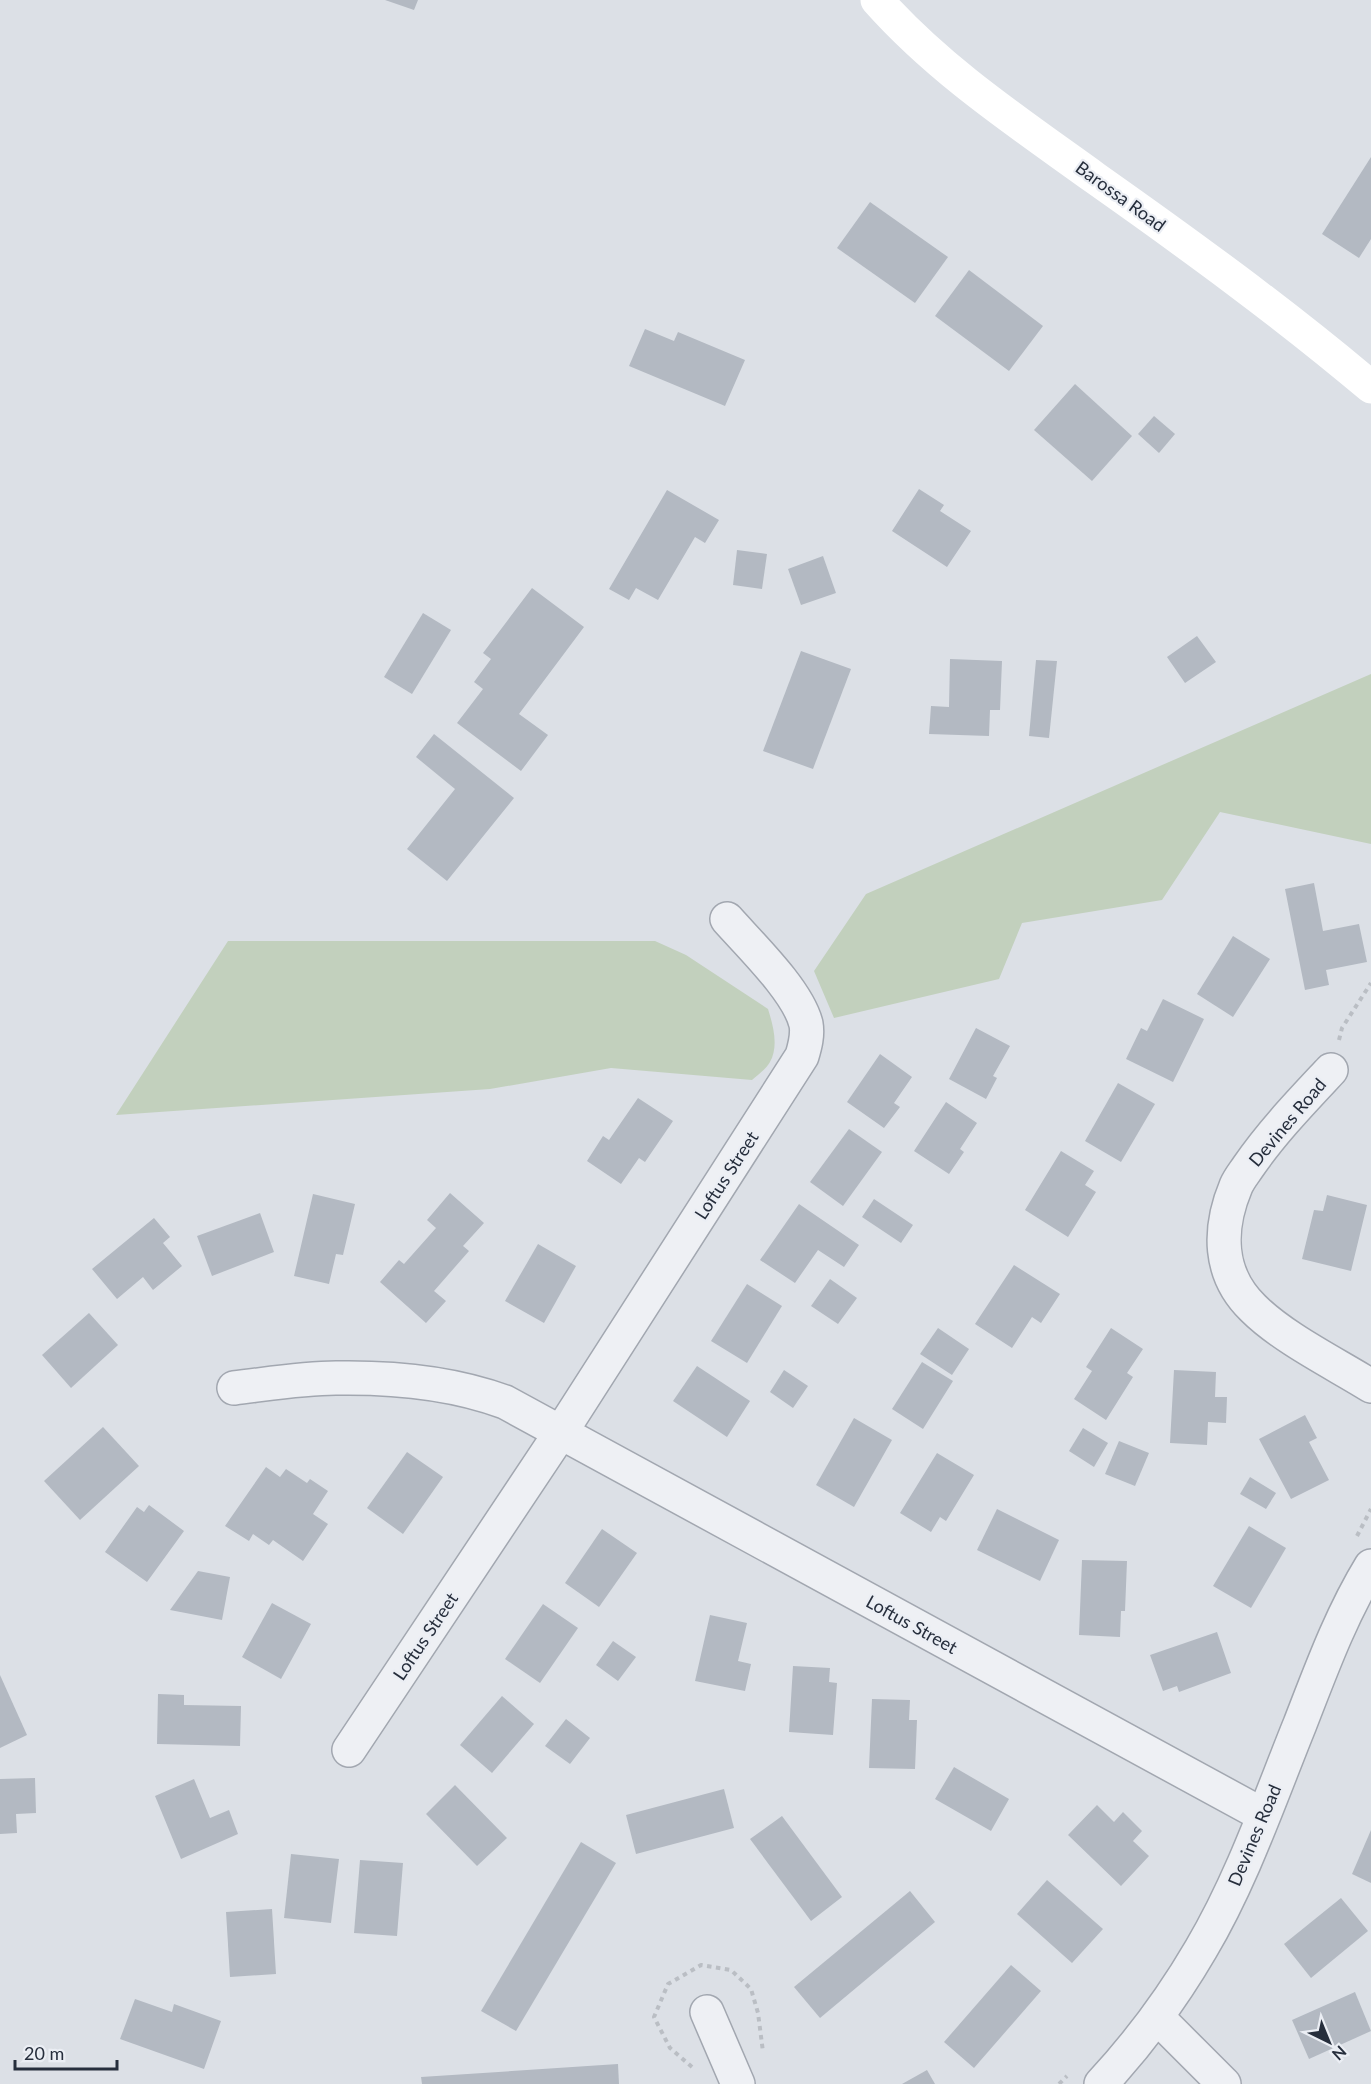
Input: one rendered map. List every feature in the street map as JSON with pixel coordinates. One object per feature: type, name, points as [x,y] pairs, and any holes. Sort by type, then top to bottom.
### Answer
[{"type":"street","name":"Barossa Road","points":[[877,0],[922,46],[967,86],[1247,286],[1302,328],[1371,387]]},
{"type":"street","name":"Loftus Street","points":[[349,1750],[561,1432],[802,1056],[807,1041],[806,1023],[796,1003],[779,977],[727,919]]},
{"type":"street","name":"Devines Road","points":[[1331,1070],[1261,1148],[1236,1185],[1222,1239],[1224,1256],[1238,1291],[1271,1324],[1371,1386]]},
{"type":"street","name":"Loftus Street","points":[[234,1388],[334,1378],[386,1379],[437,1384],[479,1392],[505,1402],[1263,1815]]},
{"type":"street","name":"Devines Road","points":[[1101,2084],[1157,2017],[1206,1939],[1226,1901],[1335,1638],[1371,1566]]},
{"type":"street","points":[[707,2012],[738,2084]]},
{"type":"street","points":[[1157,2017],[1224,2084]]},
{"type":"path","points":[[1331,1070],[1342,1028],[1371,983]]},
{"type":"green space","points":[[1371,674],[1371,844],[1220,812],[1162,900],[1022,923],[999,979],[834,1018],[814,971],[866,894]]},
{"type":"green space","points":[[228,941],[655,941],[686,955],[768,1009],[775,1042],[773,1056],[762,1072],[752,1080],[611,1068],[490,1089],[116,1115]]},
{"type":"building","points":[[385,0],[418,0],[414,10]]},
{"type":"building","points":[[1371,157],[1371,239],[1359,258],[1322,234]]},
{"type":"building","points":[[870,202],[948,257],[915,303],[837,248]]},
{"type":"building","points":[[969,270],[1043,326],[1009,371],[935,316]]},
{"type":"building","points":[[645,329],[674,341],[678,332],[745,360],[725,406],[629,366]]},
{"type":"building","points":[[1075,384],[1132,436],[1092,481],[1034,430]]},
{"type":"building","points":[[1154,416],[1175,434],[1159,453],[1138,434]]},
{"type":"building","points":[[919,489],[944,505],[940,511],[971,531],[947,567],[892,531]]},
{"type":"building","points":[[667,490],[719,520],[705,543],[695,537],[658,600],[636,588],[629,600],[609,589]]},
{"type":"building","points":[[737,550],[767,554],[762,589],[733,585]]},
{"type":"building","points":[[823,556],[836,593],[801,605],[788,569]]},
{"type":"building","points":[[532,588],[584,627],[519,714],[548,735],[521,771],[457,723],[483,689],[474,682],[491,659],[483,653]]},
{"type":"building","points":[[423,613],[451,630],[412,694],[384,677]]},
{"type":"building","points":[[1197,636],[1216,662],[1185,683],[1167,657]]},
{"type":"building","points":[[801,651],[851,669],[813,769],[763,751]]},
{"type":"building","points":[[950,659],[1002,661],[1000,710],[990,710],[989,736],[929,734],[931,706],[949,707]]},
{"type":"building","points":[[1036,660],[1057,661],[1049,738],[1029,736]]},
{"type":"building","points":[[434,734],[514,798],[447,881],[407,849],[455,789],[416,757]]},
{"type":"building","points":[[1314,883],[1323,931],[1359,924],[1367,962],[1326,970],[1329,985],[1305,990],[1285,889]]},
{"type":"building","points":[[1233,936],[1270,959],[1233,1017],[1197,994]]},
{"type":"building","points":[[1163,999],[1204,1019],[1173,1082],[1126,1059],[1141,1028],[1147,1031]]},
{"type":"building","points":[[976,1028],[1010,1046],[993,1076],[997,1078],[986,1099],[949,1079]]},
{"type":"building","points":[[880,1054],[912,1077],[894,1103],[900,1107],[884,1128],[847,1102]]},
{"type":"building","points":[[1118,1083],[1155,1104],[1121,1162],[1085,1141]]},
{"type":"building","points":[[638,1098],[673,1121],[645,1162],[639,1158],[621,1184],[587,1161],[603,1136],[609,1140]]},
{"type":"building","points":[[946,1102],[977,1123],[960,1149],[964,1152],[949,1174],[914,1151]]},
{"type":"building","points":[[849,1129],[882,1152],[843,1206],[810,1182]]},
{"type":"building","points":[[1061,1151],[1094,1171],[1085,1185],[1096,1192],[1068,1237],[1025,1210]]},
{"type":"building","points":[[450,1193],[484,1223],[463,1246],[469,1251],[434,1291],[446,1301],[426,1323],[380,1282],[399,1260],[404,1264],[436,1228],[427,1220]]},
{"type":"building","points":[[313,1194],[355,1204],[343,1255],[336,1254],[329,1284],[294,1276]]},
{"type":"building","points":[[1327,1195],[1367,1205],[1351,1271],[1302,1259],[1314,1210],[1323,1211]]},
{"type":"building","points":[[874,1199],[913,1225],[901,1243],[862,1217]]},
{"type":"building","points":[[799,1204],[859,1245],[844,1267],[818,1250],[795,1283],[760,1260]]},
{"type":"building","points":[[260,1213],[274,1252],[212,1276],[197,1236]]},
{"type":"building","points":[[154,1218],[170,1237],[163,1243],[182,1266],[153,1290],[143,1277],[117,1299],[92,1269]]},
{"type":"building","points":[[538,1244],[576,1266],[544,1323],[505,1301]]},
{"type":"building","points":[[1014,1265],[1060,1294],[1041,1323],[1032,1317],[1012,1348],[975,1324]]},
{"type":"building","points":[[830,1279],[857,1298],[838,1324],[811,1306]]},
{"type":"building","points":[[747,1284],[782,1306],[747,1363],[711,1341]]},
{"type":"building","points":[[89,1313],[118,1345],[71,1388],[42,1355]]},
{"type":"building","points":[[938,1328],[969,1349],[952,1375],[920,1354]]},
{"type":"building","points":[[1111,1328],[1143,1349],[1127,1373],[1133,1377],[1106,1420],[1074,1399],[1092,1371],[1086,1367]]},
{"type":"building","points":[[922,1362],[953,1381],[923,1429],[892,1409]]},
{"type":"building","points":[[697,1366],[750,1401],[727,1437],[673,1401]]},
{"type":"building","points":[[784,1370],[808,1386],[793,1408],[770,1392]]},
{"type":"building","points":[[1174,1370],[1216,1372],[1215,1397],[1227,1397],[1226,1423],[1208,1422],[1207,1445],[1170,1443]]},
{"type":"building","points":[[1305,1415],[1317,1438],[1309,1442],[1329,1480],[1291,1499],[1259,1439]]},
{"type":"building","points":[[854,1418],[892,1440],[854,1507],[816,1485]]},
{"type":"building","points":[[103,1427],[139,1466],[80,1520],[44,1481]]},
{"type":"building","points":[[1083,1428],[1108,1443],[1094,1467],[1069,1451]]},
{"type":"building","points":[[1119,1441],[1149,1453],[1135,1486],[1105,1474]]},
{"type":"building","points":[[407,1452],[443,1477],[403,1534],[367,1508]]},
{"type":"building","points":[[937,1453],[974,1475],[946,1521],[940,1517],[931,1532],[900,1513]]},
{"type":"building","points":[[266,1467],[280,1477],[286,1469],[307,1483],[310,1479],[328,1491],[313,1514],[328,1524],[303,1561],[273,1540],[269,1545],[253,1534],[249,1541],[225,1526]]},
{"type":"building","points":[[1250,1477],[1276,1493],[1266,1509],[1240,1494]]},
{"type":"building","points":[[149,1505],[184,1531],[147,1582],[105,1552],[137,1507],[144,1512]]},
{"type":"building","points":[[997,1509],[1059,1540],[1040,1581],[977,1550]]},
{"type":"building","points":[[1249,1526],[1286,1548],[1251,1608],[1213,1586]]},
{"type":"building","points":[[602,1529],[637,1553],[599,1607],[565,1583]]},
{"type":"building","points":[[1082,1560],[1127,1561],[1125,1611],[1121,1611],[1120,1637],[1079,1635]]},
{"type":"building","points":[[198,1571],[230,1577],[222,1620],[170,1610]]},
{"type":"building","points":[[272,1603],[311,1624],[281,1679],[242,1657]]},
{"type":"building","points":[[543,1604],[578,1628],[540,1683],[505,1659]]},
{"type":"building","points":[[710,1615],[747,1623],[738,1661],[751,1664],[745,1691],[695,1681]]},
{"type":"building","points":[[1217,1632],[1231,1673],[1179,1692],[1177,1686],[1163,1691],[1150,1655]]},
{"type":"building","points":[[613,1641],[636,1657],[618,1681],[596,1665]]},
{"type":"building","points":[[793,1666],[830,1668],[829,1682],[837,1683],[833,1735],[789,1732]]},
{"type":"building","points":[[0,1675],[27,1735],[0,1748]]},
{"type":"building","points":[[158,1694],[184,1695],[184,1705],[241,1706],[240,1746],[157,1744]]},
{"type":"building","points":[[502,1696],[534,1724],[492,1773],[460,1745]]},
{"type":"building","points":[[872,1699],[910,1700],[909,1720],[917,1720],[915,1769],[869,1768]]},
{"type":"building","points":[[566,1719],[590,1738],[570,1764],[545,1746]]},
{"type":"building","points":[[954,1767],[1009,1799],[991,1831],[935,1799]]},
{"type":"building","points":[[35,1778],[36,1813],[16,1814],[17,1833],[0,1834],[0,1779]]},
{"type":"building","points":[[194,1779],[210,1818],[229,1810],[238,1834],[181,1859],[155,1796]]},
{"type":"building","points":[[455,1785],[507,1838],[477,1866],[426,1814]]},
{"type":"building","points":[[724,1789],[734,1828],[636,1854],[626,1815]]},
{"type":"building","points":[[1097,1805],[1114,1822],[1123,1812],[1142,1831],[1133,1841],[1149,1856],[1121,1886],[1068,1835]]},
{"type":"building","points":[[782,1816],[842,1897],[811,1921],[750,1839]]},
{"type":"building","points":[[1371,1830],[1371,1883],[1352,1874]]},
{"type":"building","points":[[581,1842],[616,1863],[516,2031],[481,2011]]},
{"type":"building","points":[[291,1854],[339,1859],[331,1923],[284,1918]]},
{"type":"building","points":[[360,1860],[403,1863],[397,1936],[354,1933]]},
{"type":"building","points":[[1047,1880],[1103,1929],[1072,1963],[1017,1914]]},
{"type":"building","points":[[910,1891],[935,1922],[820,2018],[794,1987]]},
{"type":"building","points":[[1341,1898],[1368,1931],[1311,1978],[1284,1944]]},
{"type":"building","points":[[272,1909],[276,1974],[230,1977],[226,1912]]},
{"type":"building","points":[[1011,1965],[1041,1991],[974,2068],[944,2042]]},
{"type":"building","points":[[1355,1992],[1371,2031],[1309,2059],[1292,2020]]},
{"type":"building","points":[[135,1999],[172,2012],[174,2004],[221,2021],[204,2069],[120,2039]]},
{"type":"building","points":[[618,2064],[619,2084],[422,2084],[421,2077]]},
{"type":"building","points":[[927,2070],[935,2084],[902,2084]]}]
